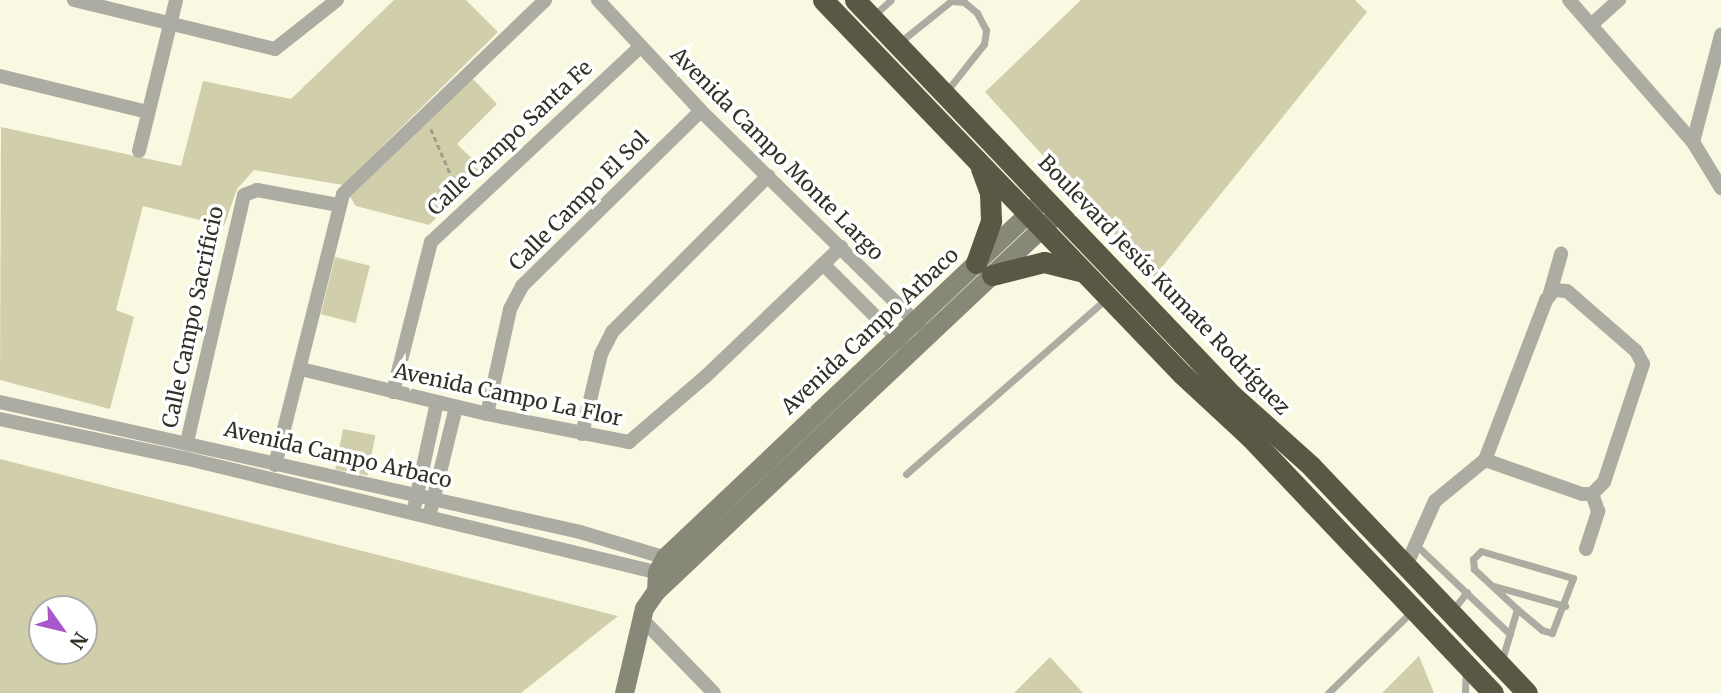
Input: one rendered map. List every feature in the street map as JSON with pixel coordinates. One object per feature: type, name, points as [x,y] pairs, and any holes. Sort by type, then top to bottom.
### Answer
[{"type":"highway","name":"Boulevard Jesús Kumate Rodríguez","points":[[823,0],[1108,297],[1293,482],[1493,693]]},
{"type":"highway","name":"Boulevard Jesús Kumate Rodríguez","points":[[855,0],[1232,395],[1311,466],[1527,693]]},
{"type":"highway","points":[[979,163],[990,193],[991,221],[984,269],[1044,262],[1085,273]]},
{"type":"highway","points":[[1293,482],[1311,466]]},
{"type":"street","points":[[74,0],[275,49],[290,42],[337,0]]},
{"type":"street","points":[[139,151],[176,0]]},
{"type":"street","points":[[275,465],[301,369],[338,205],[349,185],[545,0]]},
{"type":"street","name":"Avenida Campo Monte Largo","points":[[598,0],[701,111],[922,328]]},
{"type":"street","points":[[1569,0],[1693,142],[1721,188]]},
{"type":"street","points":[[1591,25],[1619,0]]},
{"type":"street","points":[[1693,142],[1721,35]]},
{"type":"street","name":"Calle Campo Santa Fe","points":[[393,392],[425,251],[468,203],[640,47]]},
{"type":"street","points":[[0,76],[148,112]]},
{"type":"street","name":"Calle Campo El Sol","points":[[487,414],[510,309],[522,286],[701,111]]},
{"type":"street","points":[[582,434],[601,354],[612,332],[768,176]]},
{"type":"street","name":"Calle Campo Sacrificio","points":[[187,442],[240,201],[250,191],[257,190],[338,205]]},
{"type":"street","name":"Avenida Campo Arbaco","points":[[667,572],[1052,205]]},
{"type":"street","name":"Avenida Campo La Flor","points":[[301,369],[456,407],[618,442],[638,438],[841,247]]},
{"type":"street","points":[[1406,566],[1442,492],[1485,460],[1550,293],[1561,254]]},
{"type":"street","points":[[823,264],[904,345]]},
{"type":"street","points":[[1550,293],[1558,288],[1571,293],[1636,351],[1643,364],[1607,475],[1592,494]]},
{"type":"street","name":"Avenida Campo Arbaco","points":[[0,402],[579,532],[667,572]]},
{"type":"street","points":[[412,513],[437,402]]},
{"type":"street","points":[[429,517],[456,407]]},
{"type":"street","name":"Avenida Campo Arbaco","points":[[0,419],[667,572]]},
{"type":"street","points":[[1485,460],[1592,494]]},
{"type":"street","points":[[1586,549],[1598,511],[1592,494]]},
{"type":"street","points":[[624,693],[642,619],[667,572]]},
{"type":"street","points":[[642,619],[714,693]]},
{"type":"lane","points":[[872,17],[891,0]]},
{"type":"lane","points":[[898,44],[951,1],[964,2],[977,13],[986,30],[984,44],[945,93]]},
{"type":"lane","points":[[906,474],[1108,297]]},
{"type":"lane","points":[[1415,544],[1510,634]]},
{"type":"lane","points":[[1481,551],[1572,577],[1575,583],[1549,634],[1490,584],[1472,565],[1481,551]]},
{"type":"lane","points":[[1490,584],[1565,606]]},
{"type":"lane","points":[[1450,612],[1467,592]]},
{"type":"lane","points":[[1328,692],[1413,609]]},
{"type":"lane","points":[[1500,665],[1517,609]]},
{"type":"lane","points":[[1465,693],[1467,666]]},
{"type":"path","points":[[422,116],[436,138],[452,186],[468,203]]},
{"type":"shaded area","points":[[394,0],[466,0],[498,32],[343,185],[254,170],[237,189],[224,226],[143,206],[116,310],[134,317],[110,409],[0,380],[1,127],[181,166],[203,81],[291,99]]},
{"type":"shaded area","points":[[1081,0],[1355,0],[1367,12],[1154,277],[985,92]]},
{"type":"shaded area","points":[[472,78],[497,104],[457,144],[484,170],[429,225],[356,206],[350,197]]},
{"type":"shaded area","points":[[335,257],[370,266],[356,323],[321,314]]},
{"type":"shaded area","points":[[343,429],[375,435],[368,476],[335,469]]},
{"type":"shaded area","points":[[0,459],[618,616],[521,693],[0,693]]},
{"type":"shaded area","points":[[1419,656],[1434,693],[1382,693]]},
{"type":"shaded area","points":[[1050,657],[1083,693],[1014,693]]}]
